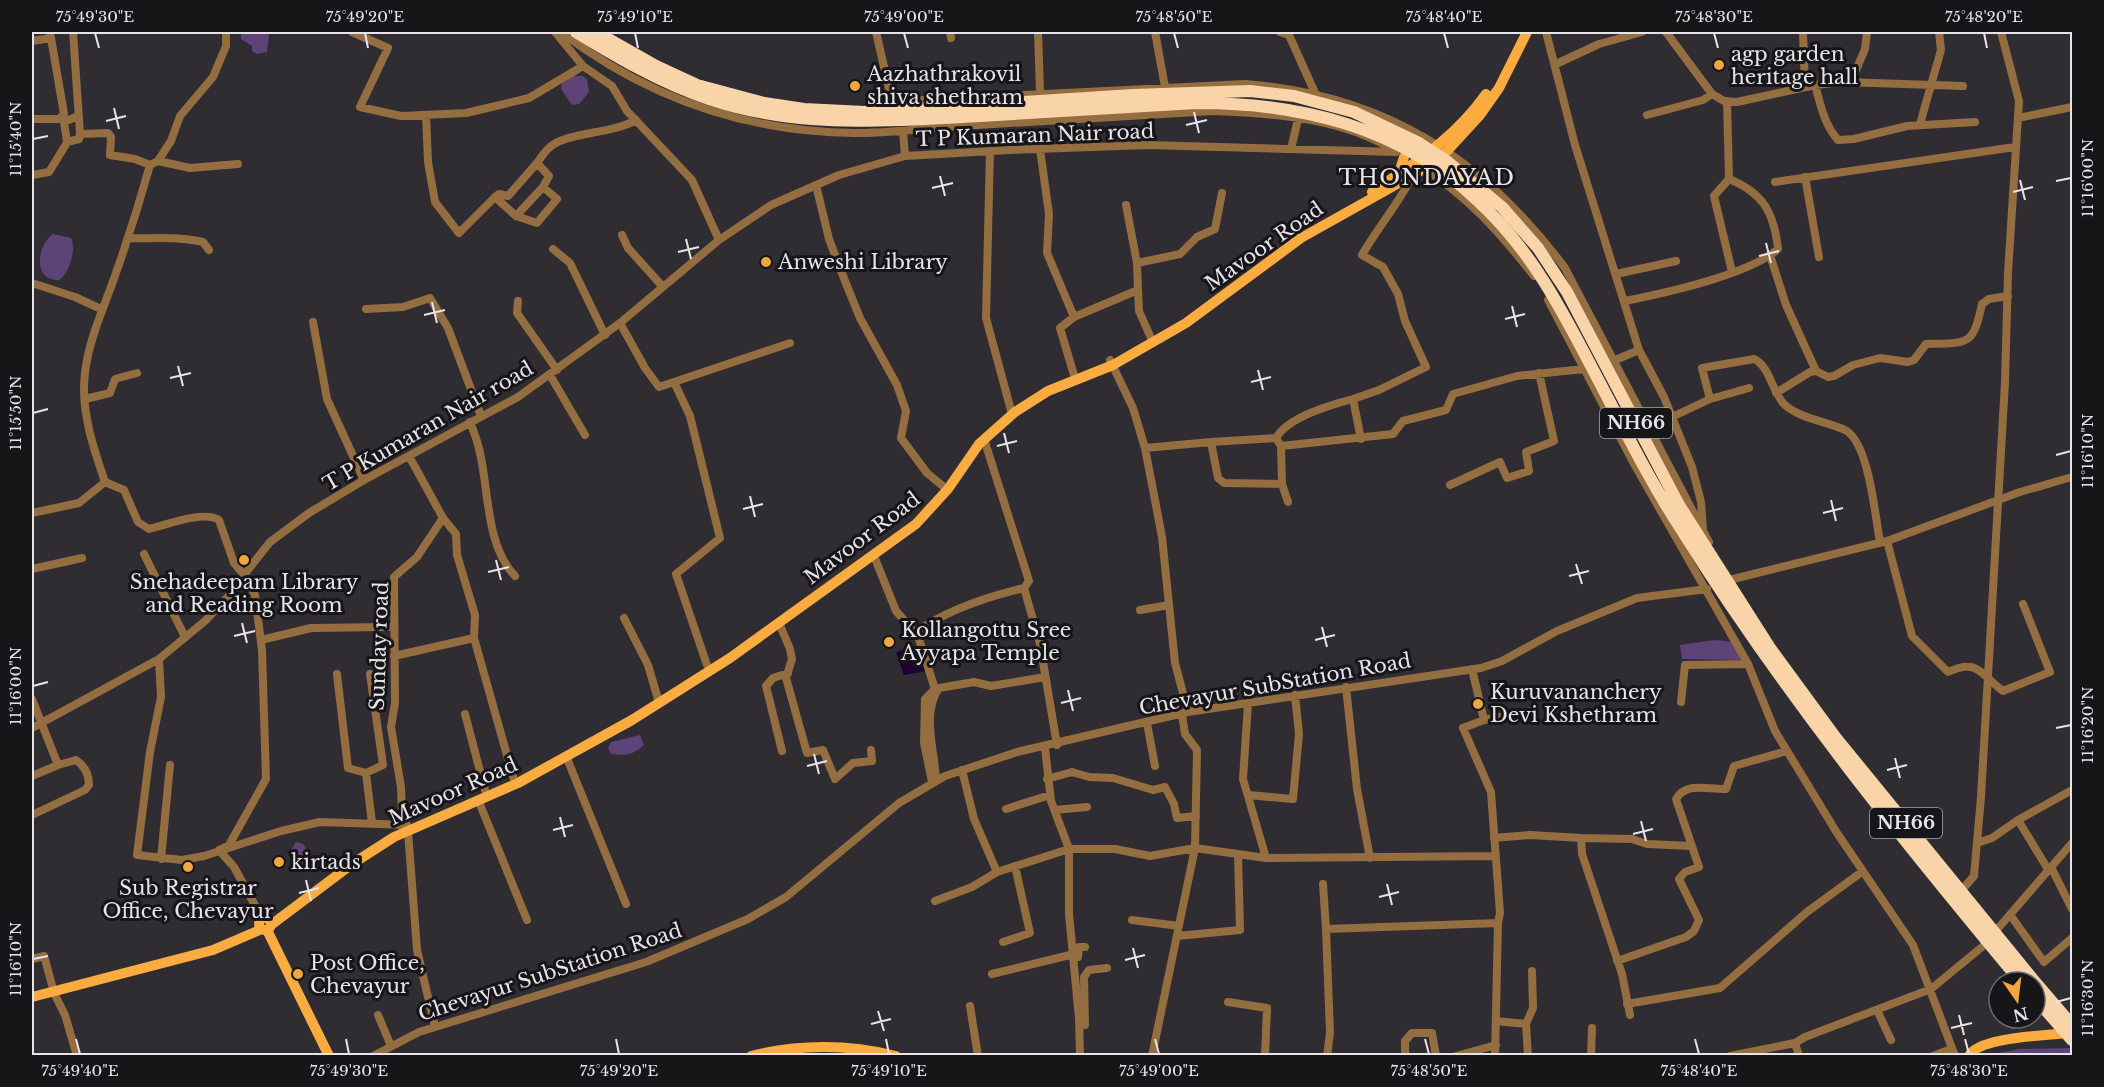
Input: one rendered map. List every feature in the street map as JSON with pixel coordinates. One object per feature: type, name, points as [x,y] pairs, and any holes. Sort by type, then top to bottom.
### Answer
[{"type":"highway","name":"NH66","points":[[576,32],[637,69],[664,81],[711,99],[791,118],[830,122],[880,123],[1198,103],[1239,103],[1313,113],[1380,136],[1480,195],[1518,223],[1554,270],[1680,529],[1772,666],[1828,743],[1991,937],[2023,970]]},
{"type":"highway","name":"NH66","points":[[596,32],[656,66],[697,85],[728,95],[774,105],[835,112],[1250,91],[1324,102],[1394,130],[1448,162],[1480,195]]},
{"type":"highway","name":"NH66","points":[[1634,433],[1725,581],[1779,662],[1836,738],[1960,892],[2013,970]]},
{"type":"highway","name":"NH66","points":[[2047,999],[2070,1033]]},
{"type":"highway","points":[[2047,1010],[2070,1033]]},
{"type":"main road","name":"Mavoor Road","points":[[1444,149],[1480,103],[1519,32]]},
{"type":"main road","name":"Mavoor Road","points":[[53,988],[213,950],[265,924],[407,828],[482,798],[566,756],[652,708],[874,556],[928,513],[984,440],[1011,412],[1048,391],[1111,363],[1186,323],[1317,228],[1418,169],[1444,149],[1491,100],[1527,32]]},
{"type":"main road","points":[[1399,173],[1400,154]]},
{"type":"main road","name":"Mavoor Road","points":[[482,798],[658,699],[748,640],[903,529],[925,510],[976,441],[1047,386],[1111,363],[1225,291],[1300,233],[1365,196],[1399,173],[1418,169]]},
{"type":"main road","points":[[265,924],[329,1056]]},
{"type":"main road","points":[[32,991],[53,988]]},
{"type":"main road","points":[[32,997],[53,988]]},
{"type":"main road","points":[[1968,1056],[1971,1051],[1988,1043],[2070,1033]]},
{"type":"main road","points":[[752,1056],[789,1051],[872,1050],[896,1056]]},
{"type":"street","points":[[32,175],[49,172],[68,141],[79,139],[73,32]]},
{"type":"street","points":[[159,659],[161,697],[150,752],[137,855],[182,860],[204,856],[229,845],[266,779],[261,640],[255,595],[234,563],[219,519],[214,516],[188,519],[149,529],[138,522],[124,490],[105,482],[91,439],[85,399],[88,357],[101,309],[154,163],[171,141],[180,116],[213,77],[226,46],[226,32]]},
{"type":"street","points":[[352,32],[368,35],[388,48],[360,107],[401,116],[466,113],[502,106],[529,98],[584,66]]},
{"type":"street","points":[[555,32],[584,66],[612,86],[636,120],[692,180],[719,240]]},
{"type":"street","points":[[561,32],[655,90],[716,113],[817,131],[855,133],[1214,111],[1256,113],[1298,119],[1345,130],[1400,154],[1418,169],[1460,195],[1499,231],[1537,280],[1584,369],[1634,433],[1703,531],[1724,568],[1725,581],[1884,542],[1997,500],[2073,477]]},
{"type":"street","points":[[876,32],[894,110],[904,101],[1165,87],[1245,84],[1315,93],[1374,112],[1424,135],[1444,149],[1536,230],[1565,268],[1612,361],[1634,433],[1707,589],[1748,664],[1775,731],[1863,871],[1913,945],[1953,1052],[1933,1056]]},
{"type":"street","points":[[1038,32],[1040,90]]},
{"type":"street","points":[[1155,32],[1165,87]]},
{"type":"street","points":[[1280,32],[1289,35],[1315,93]]},
{"type":"street","points":[[1546,32],[1575,145],[1639,350],[1672,417],[1698,484],[1703,531]]},
{"type":"street","points":[[1556,64],[1599,44],[1642,32]]},
{"type":"street","points":[[1666,32],[1712,94],[1727,101],[1815,85],[1851,82],[1964,86]]},
{"type":"street","points":[[1803,32],[1805,87]]},
{"type":"street","points":[[1851,82],[1864,49],[1867,32]]},
{"type":"street","points":[[1920,124],[1929,85],[1941,50],[1939,32]]},
{"type":"street","points":[[1960,892],[1974,876],[1977,843],[1988,680],[2014,147],[2019,118],[2019,101],[2001,32]]},
{"type":"street","points":[[32,41],[50,35],[64,114],[59,119],[32,119]]},
{"type":"street","points":[[1815,85],[1822,114],[1838,140],[1854,139],[1920,124],[1975,122]]},
{"type":"street","points":[[1647,115],[1693,103],[1712,94]]},
{"type":"street","points":[[1727,101],[1729,179],[1714,196],[1731,272]]},
{"type":"street","points":[[2019,118],[2073,107]]},
{"type":"street","points":[[426,115],[428,162],[435,202],[459,233],[495,197],[499,194],[508,196],[550,147],[561,140],[623,128],[636,120]]},
{"type":"street","points":[[68,141],[64,138],[64,122],[78,116]]},
{"type":"street","points":[[931,119],[943,127]]},
{"type":"street","points":[[1291,149],[1298,119]]},
{"type":"street","points":[[903,130],[905,156]]},
{"type":"street","points":[[80,134],[108,133],[111,137],[110,155],[190,168],[238,164]]},
{"type":"street","name":"T P Kumaran Nair road","points":[[32,728],[159,659],[240,586],[258,553],[282,531],[364,480],[518,397],[605,335],[719,240],[771,205],[839,175],[905,156],[1040,149],[1148,145],[1400,154]]},
{"type":"street","points":[[1775,182],[2014,147]]},
{"type":"street","points":[[1040,149],[1049,214],[1047,253],[1074,317]]},
{"type":"street","points":[[990,151],[986,318],[1000,363],[1011,412]]},
{"type":"street","points":[[516,216],[543,187],[549,176],[537,164]]},
{"type":"street","points":[[1288,502],[1282,484],[1278,442],[1282,428],[1327,405],[1379,390],[1426,367],[1405,321],[1398,294],[1383,267],[1362,255],[1380,223],[1399,203],[1418,169]]},
{"type":"street","points":[[1805,177],[1819,257]]},
{"type":"street","points":[[1625,301],[1683,288],[1731,272],[1770,255],[1778,249],[1773,220],[1758,194],[1749,187],[1729,179]]},
{"type":"street","points":[[816,185],[829,239],[845,281],[860,318],[897,385],[906,411],[901,438],[927,473],[944,487]]},
{"type":"street","points":[[495,197],[516,216],[537,223],[557,199],[543,187]]},
{"type":"street","points":[[1137,263],[1180,254],[1197,237],[1215,229],[1221,193]]},
{"type":"street","points":[[1126,205],[1137,263],[1139,311],[1151,338]]},
{"type":"street","points":[[621,235],[628,248],[663,287]]},
{"type":"street","points":[[128,238],[186,238],[203,242],[209,250]]},
{"type":"street","points":[[553,249],[570,263],[605,335]]},
{"type":"street","points":[[1770,255],[1786,305],[1816,371]]},
{"type":"street","points":[[1616,274],[1676,261]]},
{"type":"street","points":[[32,283],[75,297],[101,309]]},
{"type":"street","points":[[1074,375],[1060,328],[1074,317],[1138,290]]},
{"type":"street","points":[[1776,393],[1816,371],[1834,376],[1867,360],[1880,358],[1908,362],[1914,360],[1926,344],[1969,339],[1976,332],[1982,304],[1989,299],[2008,296]]},
{"type":"street","points":[[366,309],[403,307],[430,298],[448,328],[481,416]]},
{"type":"street","points":[[518,301],[517,313],[536,336],[585,435]]},
{"type":"street","points":[[313,322],[327,399],[364,480]]},
{"type":"street","points":[[620,323],[645,368],[659,387],[790,343]]},
{"type":"street","points":[[1612,361],[1639,350]]},
{"type":"street","points":[[1710,399],[1702,368],[1755,359],[1762,365],[1776,393],[1789,408],[1847,431],[1856,440],[1912,636],[1948,672],[1964,665],[1975,666],[2003,692],[2050,672],[2023,604]]},
{"type":"street","points":[[1111,363],[1133,408],[1145,448],[1162,537],[1176,673],[1185,713],[1185,734],[1197,750],[1195,848],[1152,1056]]},
{"type":"street","points":[[1145,448],[1211,442],[1360,439],[1394,434],[1403,421],[1446,410],[1453,394],[1517,375],[1584,369]]},
{"type":"street","points":[[85,399],[110,393],[116,379],[137,373]]},
{"type":"street","points":[[1450,485],[1500,462],[1507,478],[1528,471],[1526,452],[1554,441],[1539,373]]},
{"type":"street","points":[[674,382],[690,416],[720,538],[676,574],[707,665]]},
{"type":"street","points":[[1672,417],[1710,399],[1749,388]]},
{"type":"street","points":[[1353,399],[1360,439]]},
{"type":"street","points":[[470,422],[480,452],[497,541],[505,565],[515,576]]},
{"type":"street","points":[[915,633],[946,615],[990,597],[1024,588],[1029,581],[984,440]]},
{"type":"street","points":[[1211,442],[1218,478],[1224,483],[1282,484]]},
{"type":"street","points":[[408,456],[443,518],[456,534],[457,555],[475,615],[474,638],[514,780]]},
{"type":"street","points":[[32,513],[79,503],[105,482]]},
{"type":"street","name":"Sunday road","points":[[435,1027],[417,950],[407,828],[402,814],[401,787],[391,727],[395,704],[394,577],[417,557],[443,518]]},
{"type":"street","points":[[144,554],[185,637]]},
{"type":"street","points":[[874,556],[896,611],[915,633],[924,650],[935,689],[925,699],[924,743],[934,781]]},
{"type":"street","points":[[32,569],[82,558]]},
{"type":"street","points":[[1024,588],[1046,677],[1057,745]]},
{"type":"street","name":"Chevayur SubStation Road","points":[[373,1056],[435,1027],[646,962],[748,919],[786,897],[893,808],[934,781],[962,770],[1017,752],[1045,748],[1185,713],[1472,669],[1502,661],[1557,631],[1629,601],[1707,589]]},
{"type":"street","points":[[1140,610],[1169,605]]},
{"type":"street","points":[[624,618],[648,665],[658,699]]},
{"type":"street","points":[[779,623],[792,659],[786,678],[807,753],[823,750],[835,779],[853,763],[872,761],[871,750]]},
{"type":"street","points":[[261,640],[311,628],[388,627]]},
{"type":"street","points":[[394,656],[474,638]]},
{"type":"street","points":[[1681,702],[1685,665],[1748,664]]},
{"type":"street","points":[[1472,669],[1484,720]]},
{"type":"street","points":[[782,751],[766,686],[773,678],[788,673]]},
{"type":"street","points":[[337,674],[348,768],[366,773],[383,765],[370,674]]},
{"type":"street","points":[[934,781],[932,697],[939,688],[974,682],[991,686],[1002,685],[1046,677]]},
{"type":"street","points":[[1346,687],[1357,789],[1370,858]]},
{"type":"street","points":[[1248,795],[1293,799],[1299,734],[1295,695]]},
{"type":"street","points":[[32,699],[58,765]]},
{"type":"street","points":[[1248,704],[1243,779],[1266,858]]},
{"type":"street","points":[[1495,1056],[1500,913],[1491,792],[1463,728],[1484,720],[1533,711]]},
{"type":"street","points":[[465,714],[482,798],[527,920]]},
{"type":"street","points":[[1147,723],[1155,766]]},
{"type":"street","points":[[1045,748],[1050,795],[1069,849],[1069,914],[1074,954],[1080,1056]]},
{"type":"street","points":[[1617,961],[1686,937],[1694,931],[1699,920],[1679,879],[1685,872],[1699,867],[1676,799],[1679,795],[1692,788],[1726,789],[1734,766],[1788,751]]},
{"type":"street","points":[[566,756],[626,904]]},
{"type":"street","points":[[32,777],[58,765],[76,760],[87,772],[89,785],[32,814]]},
{"type":"street","points":[[161,859],[170,765]]},
{"type":"street","points":[[962,770],[974,819],[997,872]]},
{"type":"street","points":[[1047,779],[1072,772],[1089,777],[1113,778],[1153,790],[1165,787],[1174,804],[1177,818],[1196,816]]},
{"type":"street","points":[[366,773],[372,824]]},
{"type":"street","points":[[1977,843],[1992,838],[2018,820],[2073,790]]},
{"type":"street","points":[[1006,809],[1050,795]]},
{"type":"street","points":[[1055,810],[1087,807]]},
{"type":"street","points":[[2018,820],[2073,909]]},
{"type":"street","points":[[219,850],[320,822],[407,828]]},
{"type":"street","points":[[1494,838],[1530,835],[1632,839],[1647,844],[1691,846]]},
{"type":"street","points":[[1581,838],[1582,854],[1617,961],[1629,1015]]},
{"type":"street","points":[[1730,1056],[1795,1043],[1804,1037],[1931,989],[1991,937],[2073,843]]},
{"type":"street","points":[[935,902],[972,887],[997,872],[1069,849],[1115,849],[1150,856],[1195,848],[1266,858],[1496,856]]},
{"type":"street","points":[[219,850],[234,867],[265,924]]},
{"type":"street","points":[[1177,936],[1240,930],[1238,854]]},
{"type":"street","points":[[1003,942],[1030,933],[1015,866]]},
{"type":"street","points":[[1627,1004],[1720,988],[1807,912],[1863,871]]},
{"type":"street","points":[[1323,884],[1330,1033],[1328,1056]]},
{"type":"street","points":[[2011,916],[2044,962],[2073,938]]},
{"type":"street","points":[[1132,920],[1179,926]]},
{"type":"street","points":[[1326,928],[1498,923]]},
{"type":"street","points":[[1085,947],[1079,946],[1078,953],[1078,966],[1084,977],[1085,1056]]},
{"type":"street","points":[[992,974],[1074,954]]},
{"type":"street","points":[[32,959],[44,956],[77,1056]]},
{"type":"street","points":[[1084,977],[1089,970],[1107,968]]},
{"type":"street","points":[[1528,1056],[1526,1024],[1533,1008],[1532,971]]},
{"type":"street","points":[[1228,1002],[1267,1008],[1265,1056]]},
{"type":"street","points":[[970,1006],[978,1056]]},
{"type":"street","points":[[1876,1010],[1890,1040]]},
{"type":"street","points":[[378,1015],[391,1046]]},
{"type":"street","points":[[1496,1021],[1526,1024]]},
{"type":"street","points":[[1591,1056],[1593,1029]]},
{"type":"street","points":[[1404,1056],[1405,1041],[1412,1033],[1432,1033],[1436,1056]]},
{"type":"street","points":[[1795,1043],[1799,1056]]},
{"type":"street","points":[[1456,1056],[1496,1045]]},
{"type":"shaded area","points":[[264,32],[269,35],[267,52],[257,54],[252,51],[252,46],[241,39],[241,33]]},
{"type":"shaded area","points":[[571,76],[583,76],[587,80],[589,92],[579,104],[572,105],[561,89],[562,83]]},
{"type":"shaded area","points":[[53,234],[71,238],[73,243],[69,267],[59,280],[50,279],[44,275],[40,262],[43,246]]},
{"type":"shaded area","points":[[1715,640],[1733,642],[1741,660],[1682,659],[1680,645]]},
{"type":"shaded area","points":[[921,645],[927,671],[904,675],[896,652]]},
{"type":"shaded area","points":[[640,735],[644,745],[636,751],[625,755],[611,754],[608,748],[611,742]]},
{"type":"shaded area","points":[[296,842],[303,844],[310,855],[310,862],[300,871],[294,870],[290,852]]},
{"type":"shaded area","points":[[2071,1048],[2072,1055],[1988,1055],[2019,1049]]},
{"type":"place","name":"agp garden heritage hall","points":[[1719,65]]},
{"type":"place","name":"Aazhathrakovil shiva shethram","points":[[855,86]]},
{"type":"place","name":"Anweshi Library","points":[[766,262]]},
{"type":"place","name":"Snehadeepam Library and Reading Room","points":[[244,560]]},
{"type":"place","name":"Kollangottu Sree Ayyapa Temple","points":[[889,642]]},
{"type":"place","name":"Kuruvananchery Devi Kshethram","points":[[1478,704]]},
{"type":"place","name":"kirtads","points":[[279,862]]},
{"type":"place","name":"Sub Registrar Office, Chevayur","points":[[188,867]]},
{"type":"place","name":"Post Office, Chevayur","points":[[298,974]]},
{"type":"district","name":"THONDAYAD","points":[[1427,177]]}]
